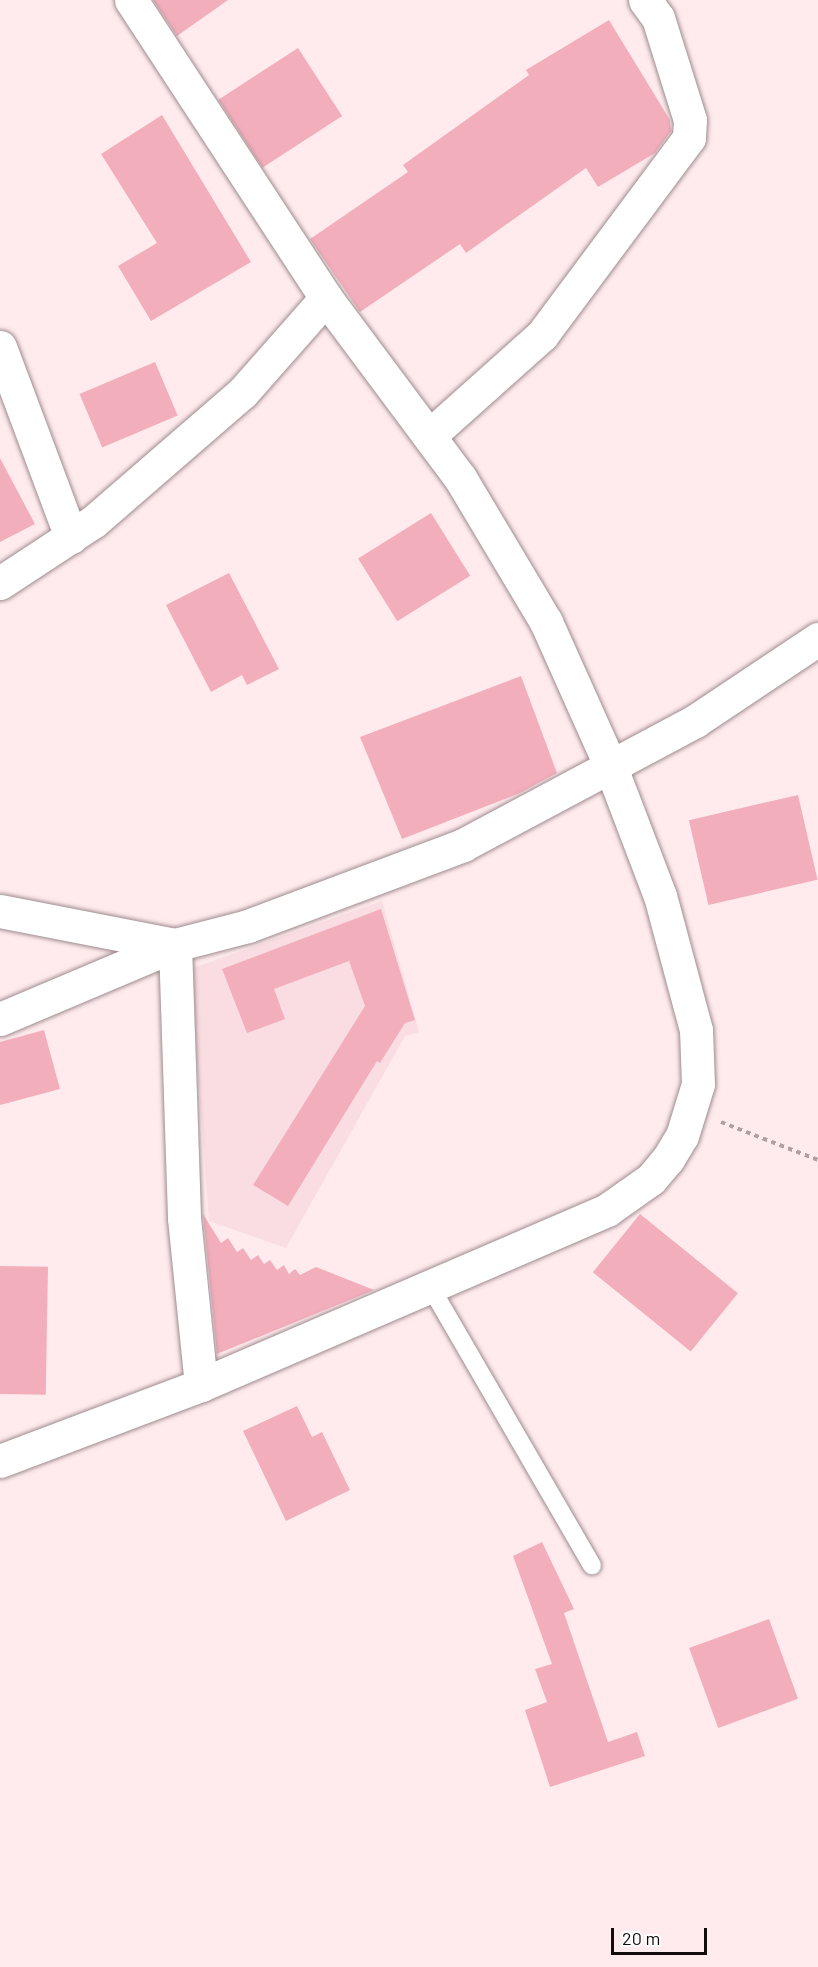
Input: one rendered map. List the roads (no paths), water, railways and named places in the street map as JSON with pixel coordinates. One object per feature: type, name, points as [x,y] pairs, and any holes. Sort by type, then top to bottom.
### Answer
[{"type":"street","points":[[0,1461],[201,1384],[430,1286],[630,1196],[668,1159],[692,1110],[698,1084],[696,1030],[660,896],[610,765],[546,622],[460,478],[326,298],[131,0]]},
{"type":"street","points":[[429,436],[542,335],[689,138],[690,120],[658,18],[645,0]]},
{"type":"street","points":[[0,583],[71,537],[243,392],[326,298]]},
{"type":"street","points":[[0,347],[71,537]]},
{"type":"street","points":[[0,1018],[175,945],[248,926],[463,845],[695,721],[818,639]]},
{"type":"street","points":[[0,910],[175,945]]},
{"type":"street","points":[[175,945],[184,1218],[201,1384]]},
{"type":"lane","points":[[430,1286],[592,1566]]}]
